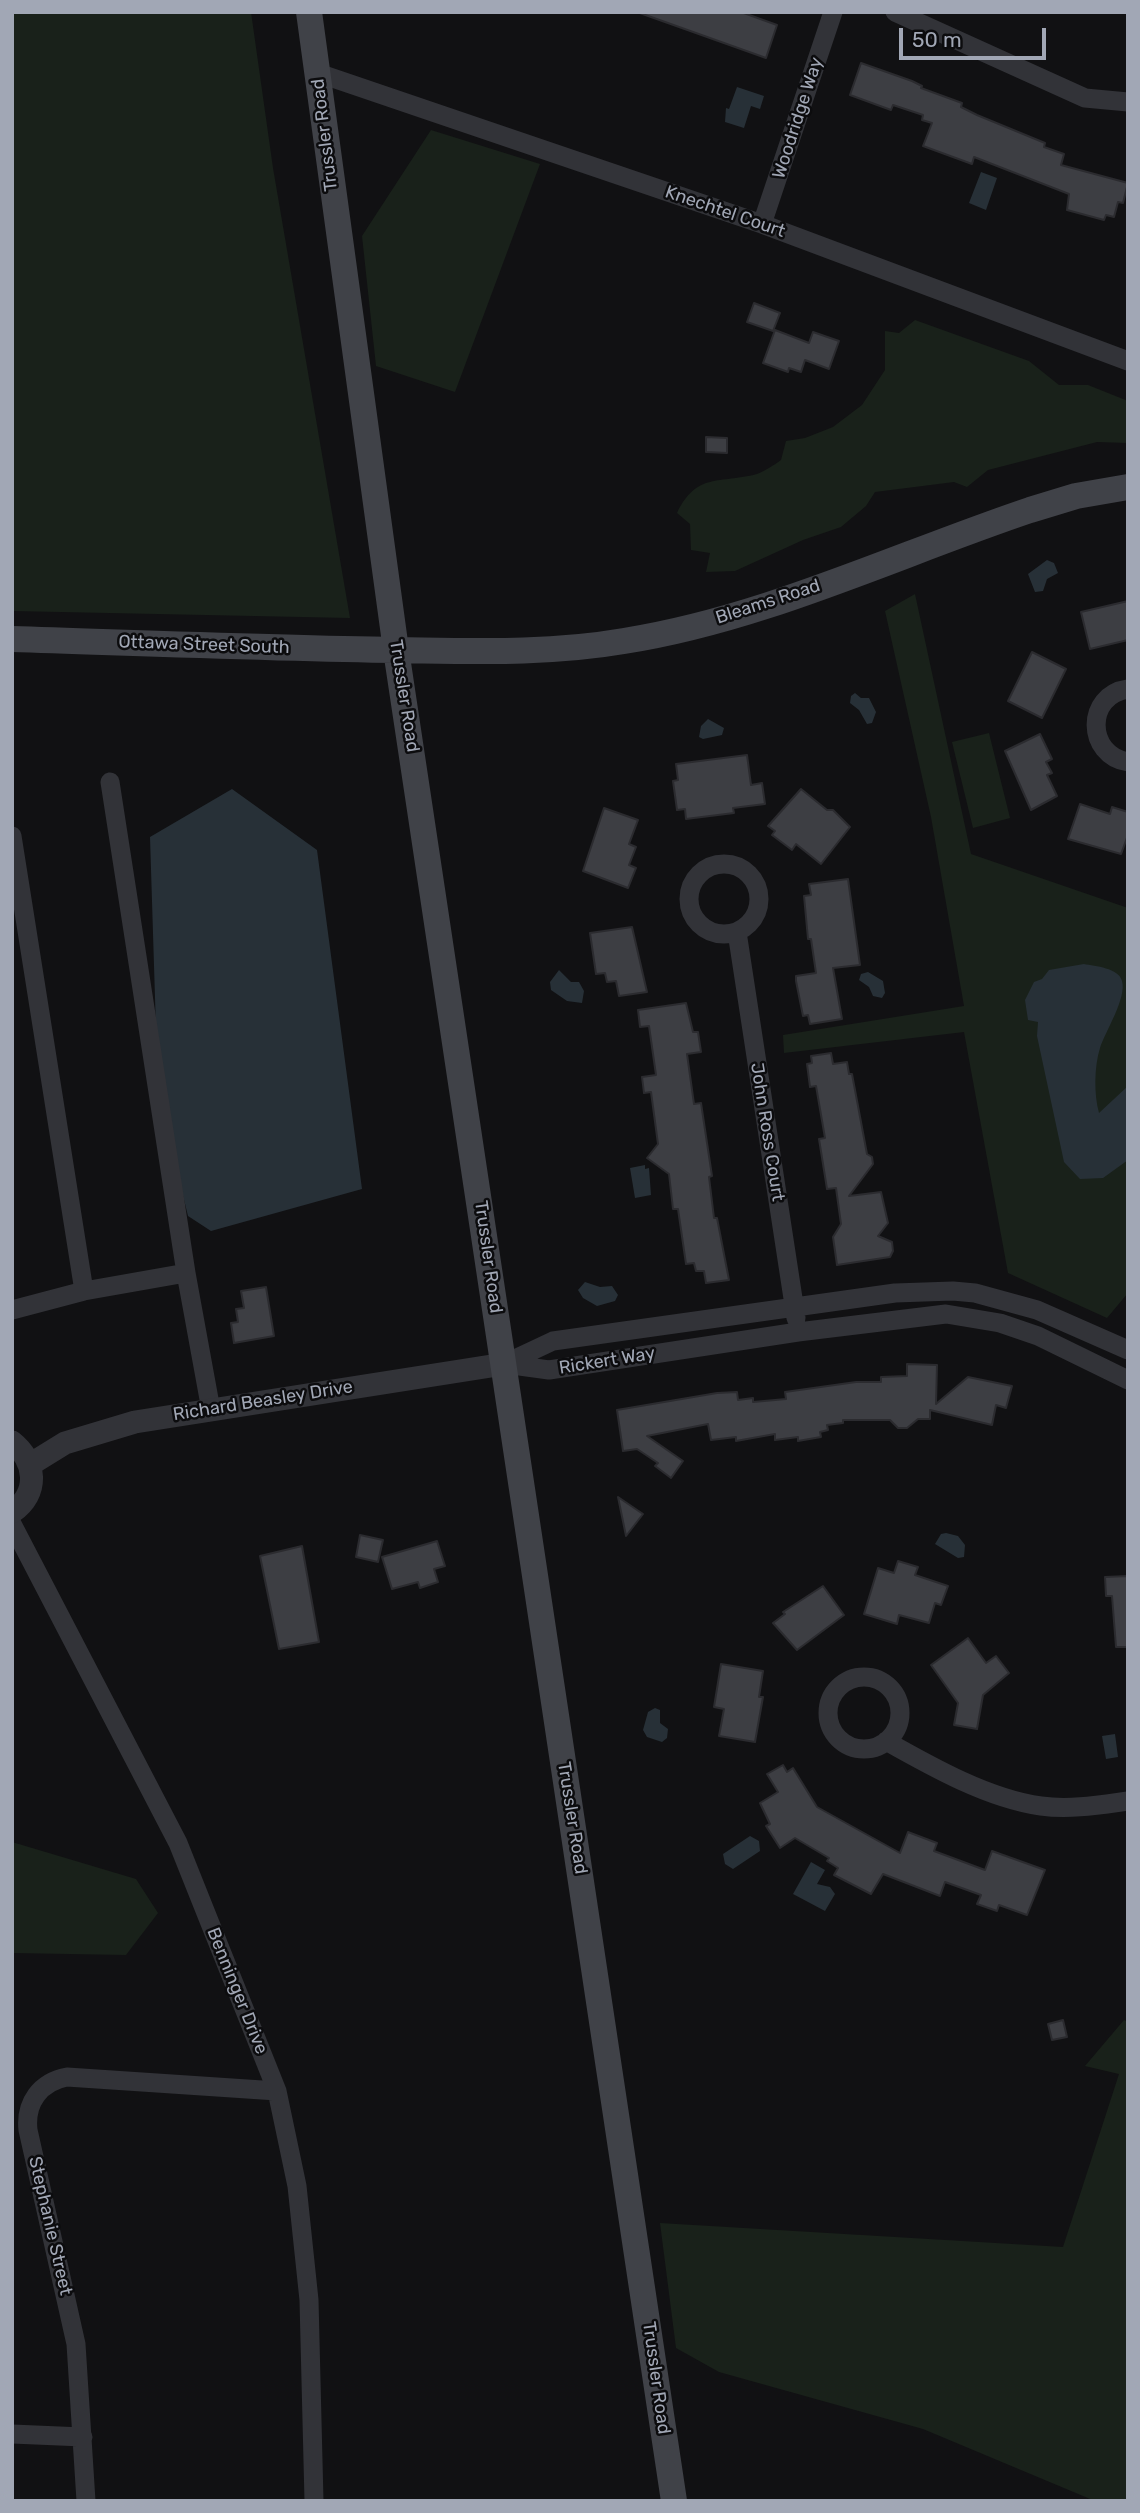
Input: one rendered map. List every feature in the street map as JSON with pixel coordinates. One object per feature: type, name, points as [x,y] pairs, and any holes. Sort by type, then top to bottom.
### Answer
[{"type":"main road","name":"Trussler Road","points":[[309,12],[396,650],[674,2501]]},
{"type":"main road","name":"Bleams Road","points":[[396,650],[549,650],[664,634],[781,599],[1030,510],[1076,496],[1128,487]]},
{"type":"main road","name":"Ottawa Street South","points":[[12,639],[396,650]]},
{"type":"street","name":"Woodridge Way","points":[[762,224],[833,12]]},
{"type":"street","points":[[895,12],[1085,98],[1128,102]]},
{"type":"street","name":"Knechtel Court","points":[[318,72],[762,224],[1128,361]]},
{"type":"street","points":[[1128,688],[1108,697],[1097,712],[1095,723],[1096,733],[1105,750],[1128,762]]},
{"type":"street","points":[[110,782],[186,1273],[211,1410]]},
{"type":"street","points":[[12,836],[84,1291]]},
{"type":"street","name":"John Ross Court","points":[[737,932],[798,1332]]},
{"type":"street","points":[[12,1310],[84,1291],[186,1273]]},
{"type":"street","name":"Rickert Way","points":[[504,1364],[553,1341],[895,1293],[975,1293],[1037,1310],[1128,1350]]},
{"type":"street","name":"Rickert Way","points":[[504,1364],[549,1370],[798,1332],[946,1314],[973,1317],[1038,1336],[1128,1380]]},
{"type":"street","name":"Richard Beasley Drive","points":[[31,1464],[65,1443],[99,1430],[504,1364]]},
{"type":"street","points":[[12,1442],[23,1450],[31,1464],[33,1479],[29,1494],[12,1511]]},
{"type":"street","name":"Benninger Drive","points":[[12,1524],[178,1843],[277,2091],[297,2186],[309,2300],[314,2501]]},
{"type":"street","points":[[887,1741],[942,1773],[1040,1806],[1077,1808],[1128,1801]]},
{"type":"street","name":"Stephanie Street","points":[[86,2501],[76,2344],[29,2130],[28,2116],[32,2101],[46,2084],[67,2077],[277,2091]]},
{"type":"street","points":[[12,2434],[83,2437]]},
{"type":"shaded area","points":[[12,12],[251,12],[273,168],[350,618],[12,611]]},
{"type":"shaded area","points":[[737,87],[764,96],[760,109],[751,106],[744,128],[725,122],[726,108],[729,109]]},
{"type":"shaded area","points":[[431,130],[540,164],[455,392],[376,366],[362,236]]},
{"type":"shaded area","points":[[981,172],[997,178],[986,210],[969,203]]},
{"type":"shaded area","points":[[915,320],[1029,361],[1059,385],[1088,385],[1128,401],[1128,443],[1097,442],[988,470],[967,487],[954,482],[875,492],[866,506],[841,527],[803,540],[735,571],[706,572],[710,553],[691,550],[690,524],[677,513],[685,500],[701,485],[763,471],[781,460],[786,441],[805,438],[833,427],[862,405],[885,370],[885,331],[899,333]]},
{"type":"shaded area","points":[[1047,560],[1054,563],[1058,573],[1047,579],[1043,591],[1035,592],[1028,574]]},
{"type":"shaded area","points":[[915,594],[971,854],[1128,908],[1128,1293],[1107,1318],[1008,1273],[964,1032],[784,1053],[783,1035],[964,1006],[931,817],[885,611]]},
{"type":"shaded area","points":[[855,693],[861,698],[869,698],[876,712],[872,723],[867,724],[859,710],[850,703],[851,696]]},
{"type":"shaded area","points":[[708,719],[724,728],[722,735],[703,739],[699,737],[701,726]]},
{"type":"shaded area","points":[[989,733],[1010,818],[973,828],[952,742]]},
{"type":"shaded area","points":[[232,789],[317,850],[362,1189],[211,1231],[188,1216],[158,1094],[150,837]]},
{"type":"shaded area","points":[[1084,964],[1112,970],[1122,981],[1119,1005],[1098,1056],[1096,1090],[1099,1113],[1128,1086],[1128,1160],[1103,1178],[1080,1179],[1064,1162],[1037,1036],[1038,1022],[1028,1020],[1025,1000],[1034,982],[1042,979],[1049,970]]},
{"type":"shaded area","points":[[559,970],[571,982],[579,982],[584,991],[582,1003],[567,1001],[551,990],[550,982]]},
{"type":"shaded area","points":[[868,972],[883,981],[885,993],[882,998],[873,996],[869,987],[859,980],[861,974]]},
{"type":"shaded area","points":[[645,1165],[645,1169],[649,1168],[651,1195],[635,1198],[630,1168]]},
{"type":"shaded area","points":[[585,1282],[600,1287],[612,1286],[618,1295],[615,1301],[597,1306],[583,1298],[578,1290]]},
{"type":"shaded area","points":[[941,1534],[958,1536],[965,1545],[964,1557],[958,1558],[935,1544]]},
{"type":"shaded area","points":[[655,1708],[660,1710],[660,1723],[668,1729],[667,1738],[662,1742],[647,1737],[643,1730],[648,1712]]},
{"type":"shaded area","points":[[1115,1734],[1118,1757],[1106,1759],[1102,1736]]},
{"type":"shaded area","points":[[750,1836],[759,1841],[760,1851],[733,1869],[725,1864],[723,1854]]},
{"type":"shaded area","points":[[12,1842],[136,1879],[158,1913],[126,1955],[12,1953]]},
{"type":"shaded area","points":[[811,1862],[825,1870],[817,1884],[830,1887],[835,1894],[825,1911],[793,1894]]},
{"type":"shaded area","points":[[1124,2020],[1128,2022],[1128,2501],[1095,2501],[923,2429],[719,2372],[676,2348],[660,2223],[1063,2247],[1119,2074],[1085,2066]]},
{"type":"building","points":[[637,12],[741,12],[777,25],[766,58]]},
{"type":"building","points":[[861,63],[912,81],[922,86],[921,88],[962,103],[961,107],[977,115],[1045,143],[1044,147],[1064,154],[1061,165],[1128,183],[1123,203],[1118,202],[1114,217],[1106,215],[1104,220],[1067,210],[1069,194],[974,157],[972,164],[923,146],[932,123],[922,120],[923,115],[893,105],[891,110],[850,95]]},
{"type":"building","points":[[754,303],[780,313],[773,331],[747,322]]},
{"type":"building","points":[[775,330],[809,343],[813,332],[839,341],[829,369],[805,360],[801,372],[789,368],[788,372],[763,363]]},
{"type":"building","points":[[706,437],[727,438],[727,453],[706,452]]},
{"type":"building","points":[[1128,601],[1128,640],[1090,649],[1081,612]]},
{"type":"building","points":[[1032,652],[1066,669],[1042,718],[1008,701]]},
{"type":"building","points":[[1040,734],[1052,759],[1046,762],[1052,773],[1047,775],[1057,796],[1031,810],[1005,751]]},
{"type":"building","points":[[747,755],[751,785],[762,783],[765,804],[733,808],[734,813],[686,819],[685,809],[677,810],[673,781],[678,780],[676,764]]},
{"type":"building","points":[[801,789],[827,810],[833,810],[850,827],[821,864],[796,844],[792,850],[772,835],[775,831],[768,826]]},
{"type":"building","points":[[1080,804],[1110,814],[1112,807],[1128,812],[1128,835],[1121,854],[1068,839]]},
{"type":"building","points":[[604,808],[638,820],[629,844],[636,847],[629,865],[636,868],[628,888],[583,871]]},
{"type":"building","points":[[848,879],[860,965],[833,968],[842,1019],[810,1024],[808,1015],[803,1016],[796,981],[796,976],[816,973],[811,939],[808,939],[804,896],[811,895],[809,884]]},
{"type":"building","points":[[632,927],[647,992],[619,996],[616,981],[607,982],[605,973],[596,974],[590,933]]},
{"type":"building","points":[[686,1003],[693,1032],[698,1032],[701,1052],[687,1054],[694,1104],[701,1103],[712,1176],[709,1177],[714,1218],[717,1218],[729,1280],[706,1283],[704,1271],[696,1271],[694,1263],[686,1264],[678,1209],[673,1209],[669,1174],[647,1158],[658,1144],[651,1092],[644,1093],[642,1077],[656,1075],[649,1026],[640,1027],[638,1010]]},
{"type":"building","points":[[831,1053],[833,1064],[847,1062],[849,1074],[852,1074],[867,1154],[872,1157],[873,1164],[849,1196],[881,1192],[888,1223],[878,1236],[892,1242],[893,1251],[890,1257],[837,1265],[833,1237],[841,1224],[836,1188],[827,1189],[819,1139],[825,1138],[816,1086],[810,1087],[807,1064],[812,1063],[811,1056]]},
{"type":"building","points":[[266,1287],[274,1336],[234,1343],[231,1323],[238,1322],[236,1309],[244,1308],[241,1291]]},
{"type":"building","points":[[907,1364],[937,1365],[936,1404],[968,1377],[1012,1386],[1006,1408],[996,1405],[992,1425],[930,1410],[930,1419],[918,1419],[907,1428],[898,1428],[890,1420],[843,1420],[843,1423],[827,1425],[828,1430],[820,1432],[821,1437],[798,1441],[798,1437],[775,1440],[775,1434],[736,1441],[736,1437],[711,1440],[708,1424],[647,1436],[683,1461],[671,1478],[655,1466],[658,1463],[637,1449],[623,1451],[617,1410],[717,1393],[737,1392],[738,1400],[753,1398],[753,1402],[786,1399],[785,1392],[856,1382],[881,1382],[881,1377],[907,1376]]},
{"type":"building","points":[[618,1497],[643,1514],[626,1536]]},
{"type":"building","points":[[360,1535],[383,1540],[378,1562],[356,1557]]},
{"type":"building","points":[[437,1541],[445,1566],[434,1569],[438,1582],[420,1588],[418,1582],[392,1589],[382,1557]]},
{"type":"building","points":[[302,1546],[319,1642],[279,1649],[260,1556]]},
{"type":"building","points":[[898,1561],[918,1567],[915,1575],[948,1586],[941,1605],[935,1603],[929,1623],[899,1615],[897,1624],[864,1614],[878,1568],[894,1573]]},
{"type":"building","points":[[1128,1576],[1128,1647],[1116,1647],[1112,1596],[1106,1596],[1105,1577]]},
{"type":"building","points":[[823,1586],[844,1615],[797,1650],[773,1623],[785,1614],[783,1612]]},
{"type":"building","points":[[968,1638],[986,1663],[996,1656],[1009,1673],[983,1695],[977,1729],[954,1725],[958,1703],[931,1665]]},
{"type":"building","points":[[721,1664],[763,1671],[759,1697],[763,1697],[755,1742],[719,1736],[724,1709],[714,1707]]},
{"type":"building","points":[[783,1765],[787,1772],[793,1768],[817,1807],[900,1853],[908,1832],[937,1843],[934,1851],[985,1870],[992,1851],[1045,1870],[1027,1915],[999,1905],[997,1911],[977,1904],[981,1895],[945,1882],[940,1896],[883,1874],[871,1894],[834,1875],[838,1868],[827,1861],[829,1858],[795,1838],[780,1848],[766,1826],[770,1824],[760,1803],[778,1792],[767,1774]]},
{"type":"building","points":[[1063,2020],[1067,2037],[1052,2040],[1048,2024]]}]
